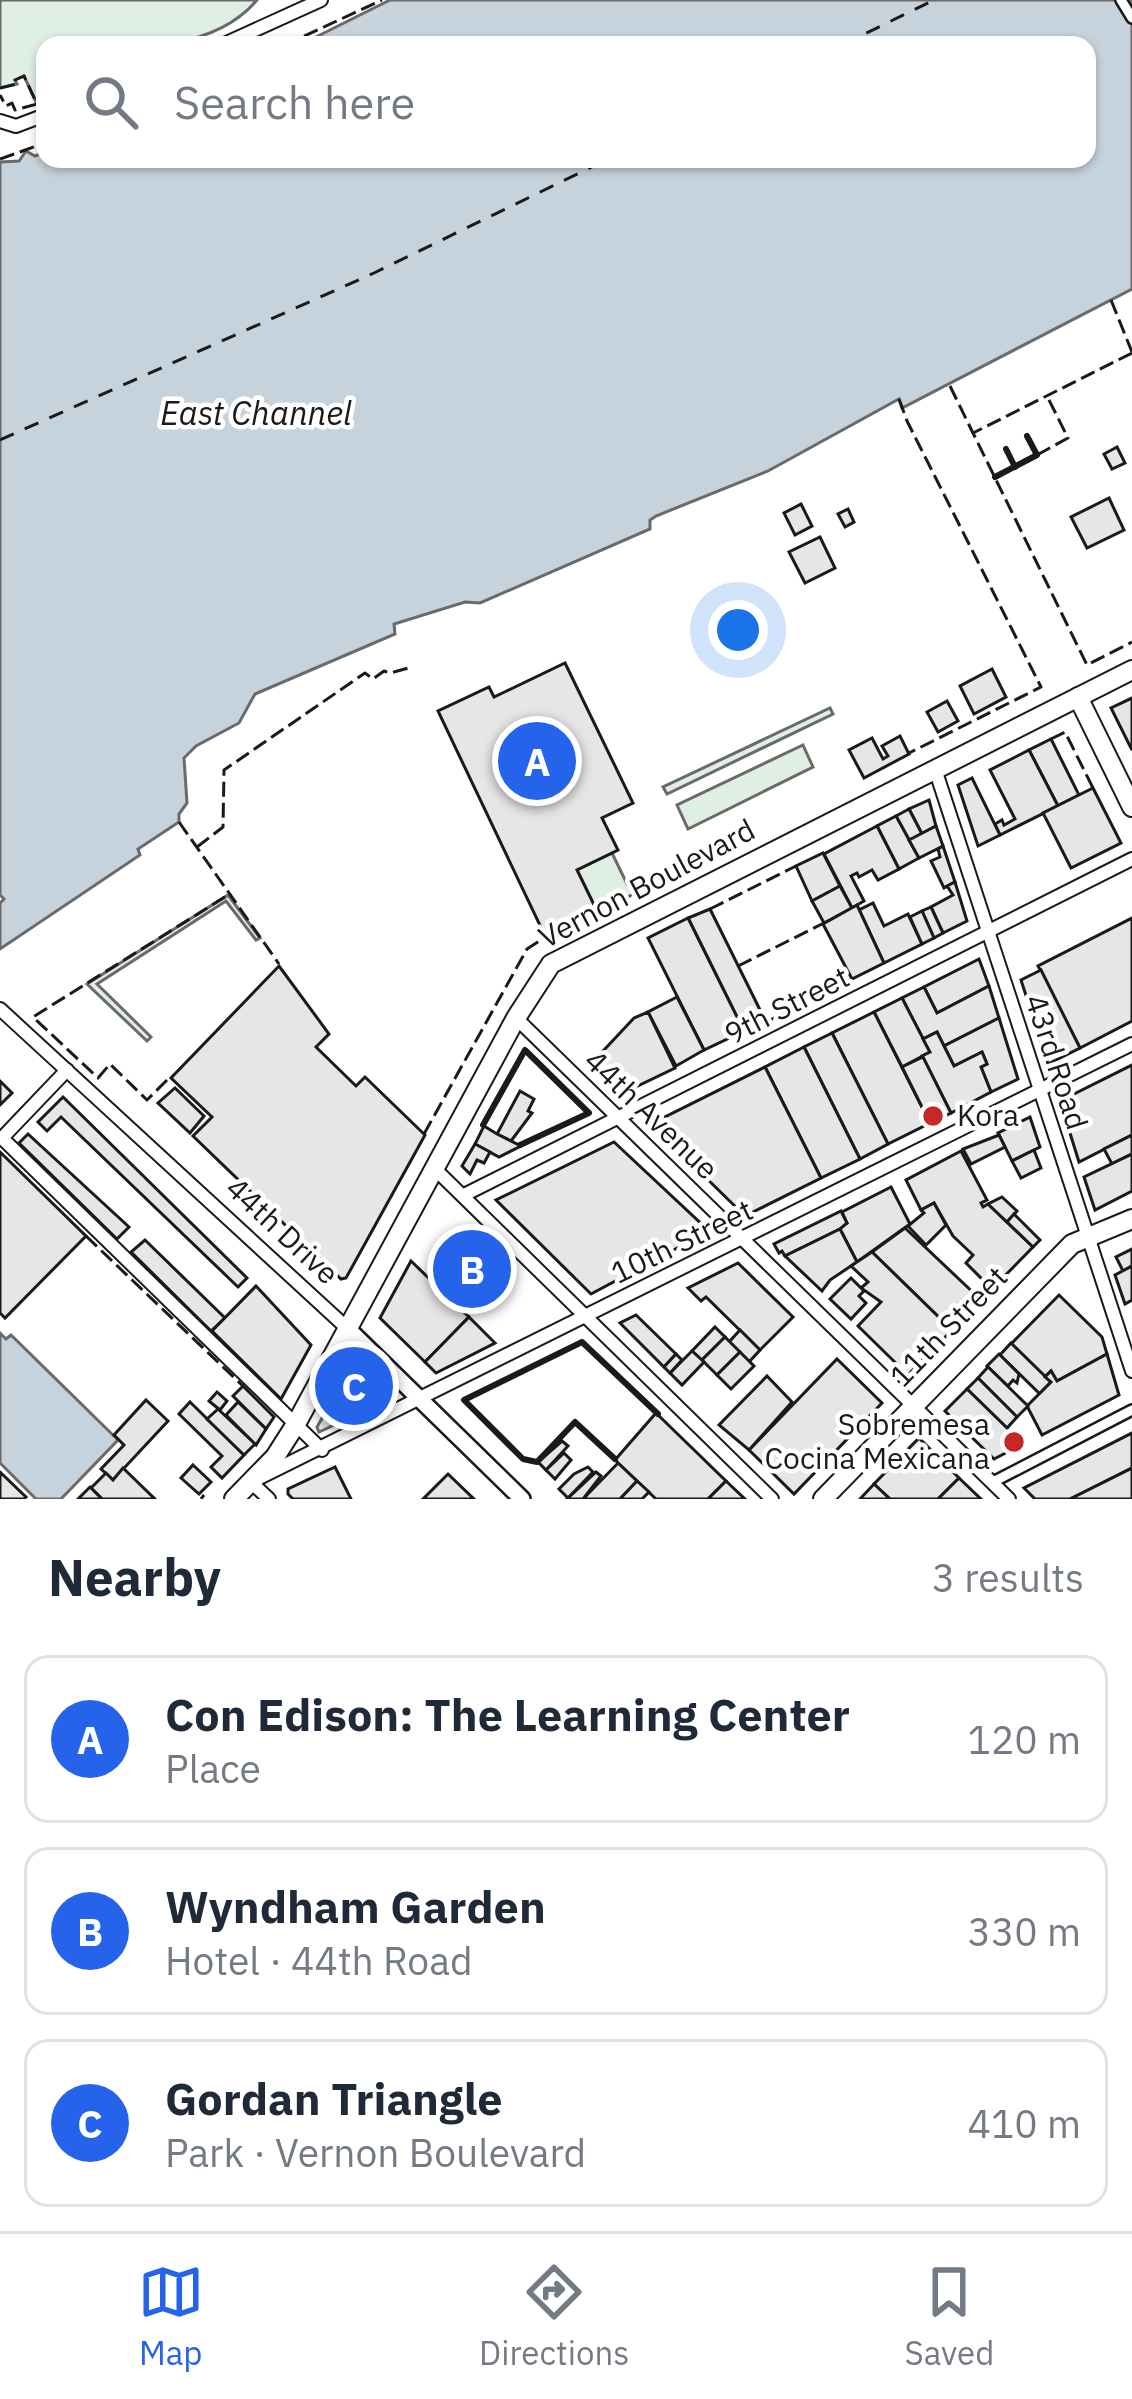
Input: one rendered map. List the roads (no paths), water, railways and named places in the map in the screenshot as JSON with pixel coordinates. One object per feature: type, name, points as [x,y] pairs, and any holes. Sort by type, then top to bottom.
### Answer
[{"type":"main road","name":"Vernon Boulevard","points":[[234,1499],[275,1456],[296,1424],[516,1018],[555,960],[1132,670]]},
{"type":"main road","points":[[1078,697],[1132,808]]},
{"type":"main road","name":"11th Street","points":[[824,1499],[1072,1244],[1132,1219]]},
{"type":"street","points":[[242,36],[321,0]]},
{"type":"street","points":[[1121,0],[1132,18]]},
{"type":"street","points":[[0,122],[16,126],[36,118]]},
{"type":"street","name":"43rd Road","points":[[935,769],[1132,1371]]},
{"type":"street","name":"9th Street","points":[[464,1195],[1132,860]]},
{"type":"street","name":"44th Drive","points":[[0,1009],[348,1329],[522,1499]]},
{"type":"street","name":"44th Avenue","points":[[516,1018],[1009,1499]]},
{"type":"street","name":"10th Street","points":[[251,1482],[1132,1044]]},
{"type":"street","points":[[67,1070],[2,1138],[322,1450]]},
{"type":"street","points":[[435,1169],[772,1499]]},
{"type":"street","points":[[993,1482],[1132,1410]]},
{"type":"street","points":[[251,1482],[269,1499]]},
{"type":"water","name":"East Channel","points":[[390,0],[1132,0],[1132,289],[902,408],[899,399],[768,471],[656,516],[650,520],[650,529],[480,603],[465,602],[394,624],[395,634],[255,694],[239,723],[196,746],[184,758],[187,803],[179,822],[138,849],[140,855],[0,949],[0,903],[4,899],[0,895],[0,162],[19,161],[26,151],[36,156],[36,168],[1096,168],[1096,36],[318,36]]},
{"type":"water","points":[[0,1333],[6,1339],[11,1335],[118,1440],[61,1499],[36,1499],[0,1463]]},
{"type":"place","name":"Con Edison: The Learning Center","points":[[537,761]]},
{"type":"place","name":"Kora","points":[[933,1116]]},
{"type":"place","name":"Wyndham Garden","points":[[472,1269]]},
{"type":"place","name":"Gordan Triangle","points":[[354,1386]]},
{"type":"place","name":"Sobremesa Cocina Mexicana","points":[[1014,1442]]}]
